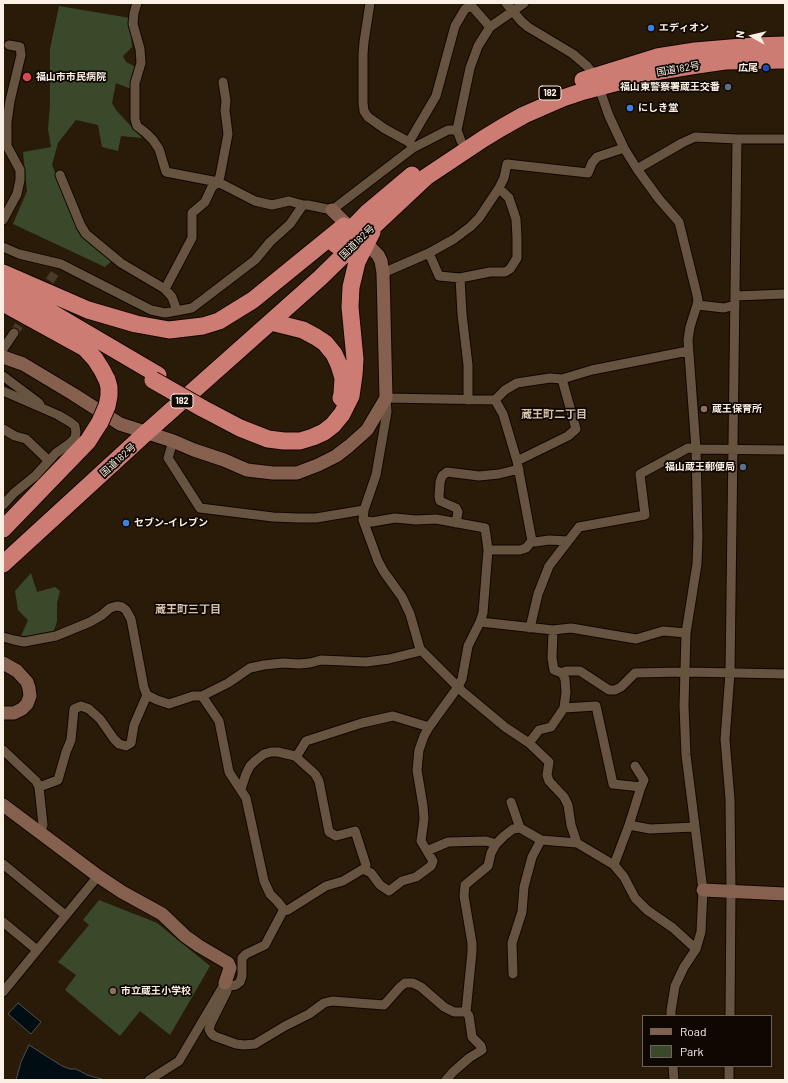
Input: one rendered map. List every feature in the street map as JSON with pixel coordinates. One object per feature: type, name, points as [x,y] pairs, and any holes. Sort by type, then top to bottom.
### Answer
[{"type":"highway","name":"国道182号","points":[[372,218],[426,177],[501,128],[524,115],[598,81],[657,57],[695,50],[754,46],[785,46]]},
{"type":"highway","name":"国道182号","points":[[3,564],[141,430],[311,271],[356,234],[420,168],[459,135],[520,106],[578,81],[598,81],[725,61],[785,60]]},
{"type":"highway","name":"国道182号","points":[[3,551],[141,430],[271,322],[320,278],[356,234]]},
{"type":"highway","points":[[3,274],[88,310],[136,324],[169,330],[203,326],[219,321],[356,234],[358,262],[351,287],[350,307],[355,359],[351,396],[342,414],[333,425],[324,432],[300,441],[268,439],[240,428],[205,405],[3,297]]},
{"type":"highway","points":[[3,284],[156,378]]},
{"type":"highway","points":[[3,303],[85,348],[102,370],[109,387],[107,406],[100,422],[88,441],[3,529]]},
{"type":"highway","points":[[205,405],[270,431],[299,433],[310,430],[329,419],[336,410],[342,394],[343,378],[334,354],[325,343],[303,330],[271,322]]},
{"type":"street","points":[[137,3],[133,24],[142,63],[135,83],[136,126],[146,133],[159,149],[166,172],[218,182],[255,201],[272,205],[289,201],[332,210],[378,255],[384,273],[387,412],[376,476],[364,510],[363,520],[378,561],[402,597],[410,614],[420,649],[458,687],[505,726],[529,743],[549,762],[547,774],[549,781],[564,797],[568,805],[571,825],[577,843]]},
{"type":"street","points":[[370,3],[363,54],[364,111],[368,117],[411,145]]},
{"type":"street","points":[[506,3],[528,27],[573,54],[587,66],[598,81],[609,116],[624,148],[658,199],[678,222],[698,300],[688,334],[696,449],[698,537],[697,564],[686,633],[684,706],[686,755],[703,890],[700,932],[696,949],[684,967],[675,986],[671,1015]]},
{"type":"street","points":[[332,210],[411,145],[448,130],[459,135],[471,63],[478,46],[490,27],[524,3]]},
{"type":"street","points":[[411,145],[436,96],[455,26],[465,9],[470,4],[490,27]]},
{"type":"street","points":[[3,220],[17,194],[20,180],[20,170],[7,146],[7,128],[10,101],[21,55],[20,47],[9,45]]},
{"type":"street","points":[[165,289],[192,238],[192,213],[205,202],[212,187],[218,182],[220,176],[228,134],[223,82]]},
{"type":"street","points":[[637,169],[695,137],[785,139]]},
{"type":"street","points":[[730,1015],[730,799],[725,739],[730,673],[737,139]]},
{"type":"street","points":[[384,273],[429,253],[454,239],[470,227],[479,218],[499,188],[504,178],[507,164],[588,173],[592,163],[597,157],[624,148]]},
{"type":"street","points":[[60,175],[81,226],[86,234],[121,263],[165,289],[172,296],[177,311]]},
{"type":"street","points":[[429,253],[439,276],[460,278],[490,272],[505,272],[510,269],[517,258],[516,219],[509,198],[499,188]]},
{"type":"street","points":[[3,247],[19,254],[61,264],[151,310],[165,313],[192,308],[256,260],[270,242],[290,224],[303,205]]},
{"type":"street","points":[[55,273],[61,264]]},
{"type":"street","points":[[460,278],[462,314],[468,365],[468,400]]},
{"type":"street","points":[[697,306],[724,308],[735,300],[785,294]]},
{"type":"street","points":[[3,350],[14,333]]},
{"type":"street","points":[[386,398],[495,400],[505,390],[517,383],[550,378],[562,379],[592,370],[688,351]]},
{"type":"street","points":[[3,357],[23,364],[120,424],[173,441],[247,470],[273,474],[297,473],[336,456],[366,430],[386,398]]},
{"type":"street","points":[[3,376],[39,403],[41,408]]},
{"type":"street","points":[[456,523],[458,512],[456,508],[440,501],[438,497],[442,476],[447,472],[479,476],[498,474],[518,465],[568,436],[576,429],[562,379]]},
{"type":"street","points":[[3,392],[58,415],[75,426],[76,432],[75,438],[56,453],[35,476],[14,493],[3,505]]},
{"type":"street","points":[[495,400],[503,414],[518,465],[532,541]]},
{"type":"street","points":[[3,428],[15,436],[26,439],[49,461]]},
{"type":"street","points":[[173,441],[168,458],[200,508],[273,517],[298,518],[316,518],[364,510]]},
{"type":"street","points":[[530,628],[538,594],[549,566],[579,527],[645,515],[640,474],[688,448],[785,450]]},
{"type":"street","points":[[228,985],[236,985],[240,982],[242,976],[242,958],[246,954],[264,945],[283,911],[288,910],[326,886],[343,881],[362,869],[371,873],[380,885],[389,891],[402,881],[416,876],[431,866],[433,861],[421,841],[424,819],[418,770],[419,750],[429,727],[458,687],[462,679],[468,646],[480,622],[488,550],[485,528],[436,520],[395,518],[372,522],[363,520]]},
{"type":"street","points":[[532,541],[568,541]]},
{"type":"street","points":[[488,550],[520,550],[526,548],[532,541]]},
{"type":"street","points":[[3,637],[24,642],[56,636],[90,622],[110,608],[117,606],[122,607],[126,610],[131,619],[144,688],[147,695],[169,704],[193,696],[202,696],[228,683],[250,668],[283,663],[310,663],[321,660],[366,662],[389,659],[417,652],[420,649]]},
{"type":"street","points":[[480,622],[553,630],[571,628],[636,639],[663,632],[686,633]]},
{"type":"street","points":[[553,630],[552,658],[554,670],[562,673],[566,671],[580,671],[609,690],[615,690],[621,687],[635,673],[686,672],[785,674]]},
{"type":"street","points":[[3,663],[17,671],[27,682],[30,696],[27,704],[22,709],[14,713],[3,713]]},
{"type":"street","points":[[529,743],[538,730],[551,727],[564,708],[566,692],[565,679],[562,673]]},
{"type":"street","points":[[39,787],[58,780],[71,740],[74,709],[81,706],[89,709],[100,718],[119,744],[126,746],[131,742],[134,725],[147,695]]},
{"type":"street","points":[[202,696],[219,721],[228,772],[246,798],[264,881],[270,894],[282,907],[283,911]]},
{"type":"street","points":[[564,708],[596,706],[613,784],[641,787]]},
{"type":"street","points":[[294,756],[298,754],[306,741],[362,723],[393,716],[429,727]]},
{"type":"street","points":[[3,750],[36,781],[39,787],[43,825],[40,832]]},
{"type":"street","points":[[241,790],[250,766],[255,760],[264,754],[278,752],[294,756],[315,774],[319,781],[329,832],[336,836],[355,831],[366,865],[365,870]]},
{"type":"street","points":[[614,865],[644,780],[635,766]]},
{"type":"street","points":[[511,802],[520,828]]},
{"type":"street","points":[[3,805],[98,876],[122,892],[162,914],[185,936],[228,963],[230,968],[228,985],[209,1029],[214,1036],[236,1044],[255,1044],[309,1014],[324,1003],[332,1001],[384,1005],[405,983],[413,983],[421,987],[444,1007],[454,1012],[466,1012]]},
{"type":"street","points":[[629,825],[650,829],[695,826]]},
{"type":"street","points":[[446,1080],[469,1058],[482,1050],[481,1046],[472,1037],[469,1016],[466,1012],[472,943],[464,896],[465,885],[488,866],[491,853],[496,844],[513,829],[520,828],[541,840],[577,843],[614,865],[624,877],[635,898],[647,910],[673,928],[696,949]]},
{"type":"street","points":[[513,974],[512,943],[522,912],[524,887],[532,857],[541,840]]},
{"type":"street","points":[[427,851],[448,842],[486,841],[496,844]]},
{"type":"street","points":[[3,864],[66,916]]},
{"type":"street","points":[[5,985],[37,950],[98,876]]},
{"type":"street","points":[[703,890],[785,894]]},
{"type":"street","points":[[3,922],[37,950]]},
{"type":"street","points":[[148,1080],[179,1061],[228,985]]},
{"type":"street","points":[[673,1067],[674,1080]]},
{"type":"street","points":[[729,1067],[729,1080]]},
{"type":"green space","points":[[59,6],[130,18],[132,47],[123,56],[126,62],[136,67],[131,89],[116,83],[112,103],[116,110],[142,138],[121,136],[118,151],[102,147],[98,125],[76,120],[58,143],[52,165],[80,235],[113,260],[105,267],[13,224],[27,191],[23,152],[51,147],[48,129],[50,105],[50,49]]},
{"type":"green space","points":[[31,573],[37,592],[55,587],[60,591],[57,603],[57,621],[53,634],[33,639],[21,636],[28,620],[18,610],[15,591]]},
{"type":"green space","points":[[99,900],[157,923],[210,966],[170,1035],[140,1011],[120,1036],[65,990],[76,975],[58,962],[89,925],[83,920]]},
{"type":"shaded area","points":[[18,1003],[41,1022],[31,1034],[8,1014]]},
{"type":"shaded area","points":[[29,1045],[62,1066],[70,1069],[76,1069],[87,1075],[105,1080],[16,1080],[21,1062]]},
{"type":"tunnel","points":[[42,292],[55,273]]},
{"type":"tunnel","points":[[14,333],[28,312]]},
{"type":"place","name":"エディオン","points":[[651,28]]},
{"type":"place","name":"広尾","points":[[766,68]]},
{"type":"place","name":"福山市市民病院","points":[[27,77]]},
{"type":"place","name":"福山東警察署蔵王交番","points":[[728,87]]},
{"type":"place","name":"にしき堂","points":[[630,108]]},
{"type":"place","name":"蔵王保育所","points":[[704,409]]},
{"type":"place","name":"福山蔵王郵便局","points":[[743,467]]},
{"type":"place","name":"セブン-イレブン","points":[[126,523]]},
{"type":"place","name":"市立蔵王小学校","points":[[113,991]]},
{"type":"district","name":"蔵王町二丁目","points":[[554,414]]},
{"type":"district","name":"蔵王町三丁目","points":[[188,609]]}]
